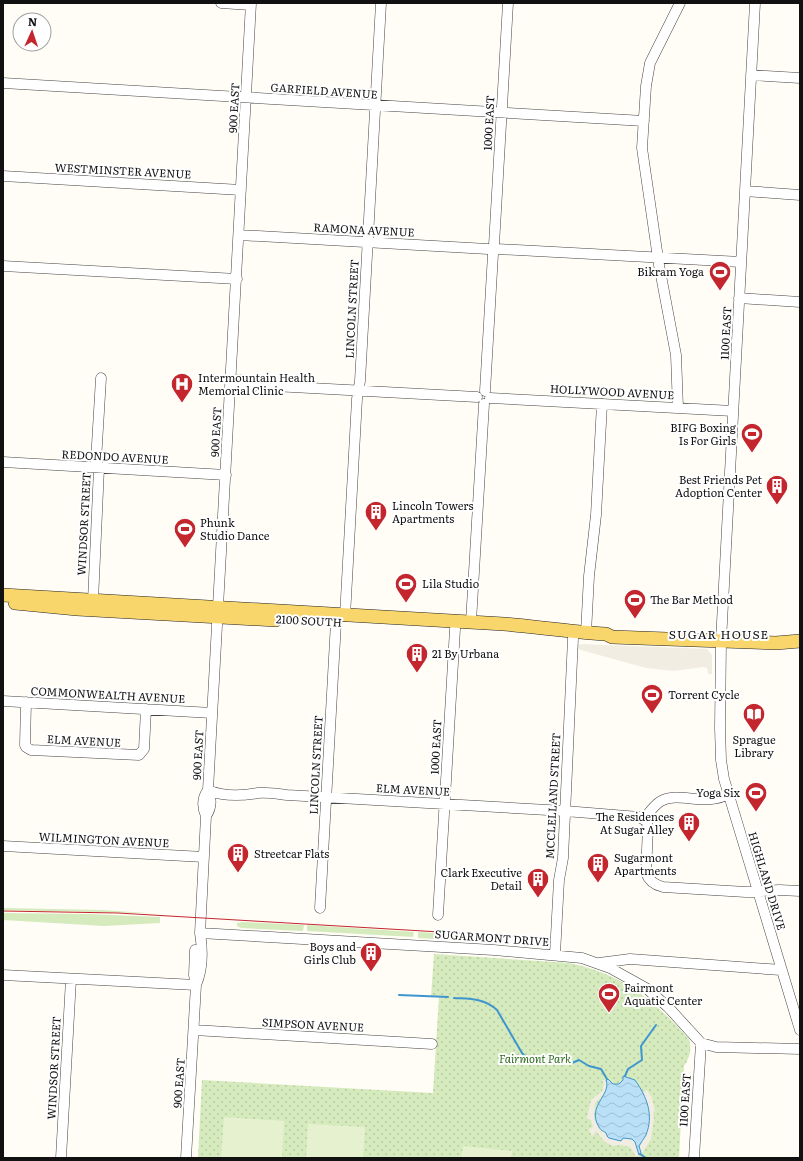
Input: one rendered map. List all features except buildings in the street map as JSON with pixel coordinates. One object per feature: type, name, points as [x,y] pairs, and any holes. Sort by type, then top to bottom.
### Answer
[{"type":"main road","name":"2100 SOUTH","points":[[3,595],[100,606],[143,608],[149,607],[152,604],[219,612]]},
{"type":"main road","name":"2100 SOUTH","points":[[3,602],[33,606],[93,605],[346,618],[471,622],[606,634],[612,637],[776,643],[800,641]]},
{"type":"main road","name":"2100 SOUTH","points":[[346,618],[455,629],[480,630],[504,628],[539,630],[573,638],[606,641],[612,637]]},
{"type":"main road","points":[[431,627],[468,626],[471,622]]},
{"type":"main road","points":[[573,638],[591,633]]},
{"type":"main road","name":"2100 SOUTH","points":[[776,643],[800,649]]},
{"type":"street","points":[[221,3],[251,4]]},
{"type":"street","name":"LINCOLN STREET","points":[[320,908],[326,797],[346,618],[381,3]]},
{"type":"street","name":"1000 EAST","points":[[471,622],[508,3]]},
{"type":"street","points":[[678,408],[676,355],[658,258],[644,167],[644,122],[646,86],[650,63],[680,3]]},
{"type":"street","name":"1100 EAST","points":[[721,641],[755,3]]},
{"type":"street","name":"900 EAST","points":[[186,1158],[196,985],[194,974],[195,947],[200,933],[206,816],[210,810],[211,796],[208,788],[219,612],[251,4]]},
{"type":"street","points":[[752,75],[800,78]]},
{"type":"street","name":"GARFIELD AVENUE","points":[[3,83],[237,96],[246,98],[644,122]]},
{"type":"street","name":"WESTMINSTER AVENUE","points":[[3,176],[241,190]]},
{"type":"street","points":[[745,192],[800,195]]},
{"type":"street","name":"RAMONA AVENUE","points":[[239,235],[741,262]]},
{"type":"street","points":[[3,266],[236,279]]},
{"type":"street","points":[[740,298],[800,302]]},
{"type":"street","name":"WINDSOR STREET","points":[[93,605],[99,468],[96,461],[101,378]]},
{"type":"street","name":"HOLLYWOOD AVENUE","points":[[231,383],[251,388],[255,385],[733,411]]},
{"type":"street","points":[[591,633],[589,576],[596,514],[602,404]]},
{"type":"street","name":"REDONDO AVENUE","points":[[3,462],[226,475]]},
{"type":"street","name":"1000 EAST","points":[[438,914],[455,629]]},
{"type":"street","name":"MCCLELLAND STREET","points":[[555,954],[559,883],[563,858],[566,811],[573,638]]},
{"type":"street","name":"HIGHLAND DRIVE","points":[[721,641],[720,749],[724,780],[800,1030]]},
{"type":"street","name":"COMMONWEALTH AVENUE","points":[[3,701],[212,713]]},
{"type":"street","name":"ELM AVENUE","points":[[26,702],[25,745],[28,749],[38,750],[139,755],[144,749],[146,709]]},
{"type":"street","name":"ELM AVENUE","points":[[208,788],[250,789],[258,793],[566,811]]},
{"type":"street","points":[[644,819],[658,803],[667,799],[711,800],[728,794]]},
{"type":"street","points":[[566,811],[639,817],[644,819],[648,827],[646,873],[655,885],[686,889],[800,891]]},
{"type":"street","name":"WILMINGTON AVENUE","points":[[3,846],[204,857]]},
{"type":"street","name":"SUGARMONT DRIVE","points":[[200,933],[555,954],[582,958],[599,963],[630,959],[782,970]]},
{"type":"street","points":[[599,963],[630,978],[654,994],[701,1043],[716,1046],[800,1049]]},
{"type":"street","points":[[3,975],[196,985]]},
{"type":"street","name":"WINDSOR STREET","points":[[61,1158],[71,979]]},
{"type":"street","name":"SIMPSON AVENUE","points":[[194,1030],[432,1044]]},
{"type":"street","name":"1100 EAST","points":[[694,1158],[701,1043]]},
{"type":"green space","points":[[3,908],[102,910],[161,914],[3,910]]},
{"type":"green space","points":[[3,913],[160,917],[160,923],[104,926],[3,920]]},
{"type":"green space","points":[[237,923],[304,925],[303,931],[241,928],[237,926]]},
{"type":"green space","points":[[307,925],[414,932],[413,937],[307,931]]},
{"type":"green space","points":[[418,932],[453,934],[505,943],[418,938]]},
{"type":"green space","name":"Fairmont Park","points":[[434,954],[569,963],[588,968],[621,981],[649,1000],[676,1025],[690,1042],[690,1053],[684,1066],[679,1158],[198,1158],[202,1080],[433,1093],[439,997],[431,996]]},
{"type":"green space","points":[[224,1117],[284,1121],[282,1158],[221,1158]]},
{"type":"green space","points":[[308,1124],[365,1127],[363,1158],[306,1158]]},
{"type":"green space","points":[[463,1146],[512,1151],[511,1158],[461,1158]]},
{"type":"shaded area","points":[[578,645],[707,649],[712,655],[712,674],[708,674],[707,668],[704,667],[673,671],[646,668],[577,649]]},
{"type":"shaded area","points":[[602,1080],[606,1080],[607,1087],[602,1096],[595,1103],[594,1118],[600,1130],[609,1138],[619,1141],[626,1138],[634,1141],[639,1155],[636,1157],[630,1147],[621,1145],[613,1146],[605,1142],[596,1131],[592,1137],[589,1129],[593,1127],[591,1120],[587,1118],[591,1100],[602,1091],[604,1084]]},
{"type":"shaded area","points":[[647,1090],[652,1098],[655,1111],[653,1112],[654,1119],[651,1139],[642,1154],[639,1146],[646,1135],[649,1118],[648,1106],[643,1093]]},
{"type":"water","points":[[623,1076],[635,1080],[643,1093],[648,1106],[648,1128],[646,1135],[639,1146],[641,1153],[639,1155],[635,1142],[632,1139],[623,1138],[621,1141],[607,1137],[606,1133],[600,1128],[596,1120],[595,1113],[597,1107],[606,1091],[606,1080],[608,1079],[613,1084],[619,1084],[623,1080]]},
{"type":"waterway","points":[[399,995],[448,997]]},
{"type":"waterway","points":[[454,998],[482,1001],[497,1010],[522,1053],[530,1062],[572,1063],[579,1060],[589,1066],[601,1069],[607,1079]]},
{"type":"waterway","points":[[625,1076],[628,1069],[642,1060],[641,1046],[656,1025]]},
{"type":"waterway","points":[[640,1154],[646,1158]]},
{"type":"tram line","points":[[3,911],[118,913],[542,938]]},
{"type":"place","name":"Bikram Yoga","points":[[720,292]]},
{"type":"place","name":"Intermountain Health Memorial Clinic","points":[[182,404]]},
{"type":"place","name":"BIFG Boxing Is For Girls","points":[[752,454]]},
{"type":"place","name":"Best Friends Pet Adoption Center","points":[[777,506]]},
{"type":"place","name":"Lincoln Towers Apartments","points":[[376,532]]},
{"type":"place","name":"Phunk Studio Dance","points":[[185,548]]},
{"type":"place","name":"Lila Studio","points":[[406,604]]},
{"type":"place","name":"The Bar Method","points":[[635,620]]},
{"type":"place","name":"21 By Urbana","points":[[417,674]]},
{"type":"place","name":"Torrent Cycle","points":[[652,714]]},
{"type":"place","name":"Sprague Library","points":[[754,734]]},
{"type":"place","name":"Yoga Six","points":[[756,812]]},
{"type":"place","name":"The Residences At Sugar Alley","points":[[689,842]]},
{"type":"place","name":"Streetcar Flats","points":[[238,874]]},
{"type":"place","name":"Sugarmont Apartments","points":[[598,884]]},
{"type":"place","name":"Clark Executive Detail","points":[[538,898]]},
{"type":"place","name":"Boys and Girls Club","points":[[371,972]]},
{"type":"place","name":"Fairmont Aquatic Center","points":[[609,1014]]},
{"type":"district","name":"SUGAR HOUSE","points":[[719,635]]}]
